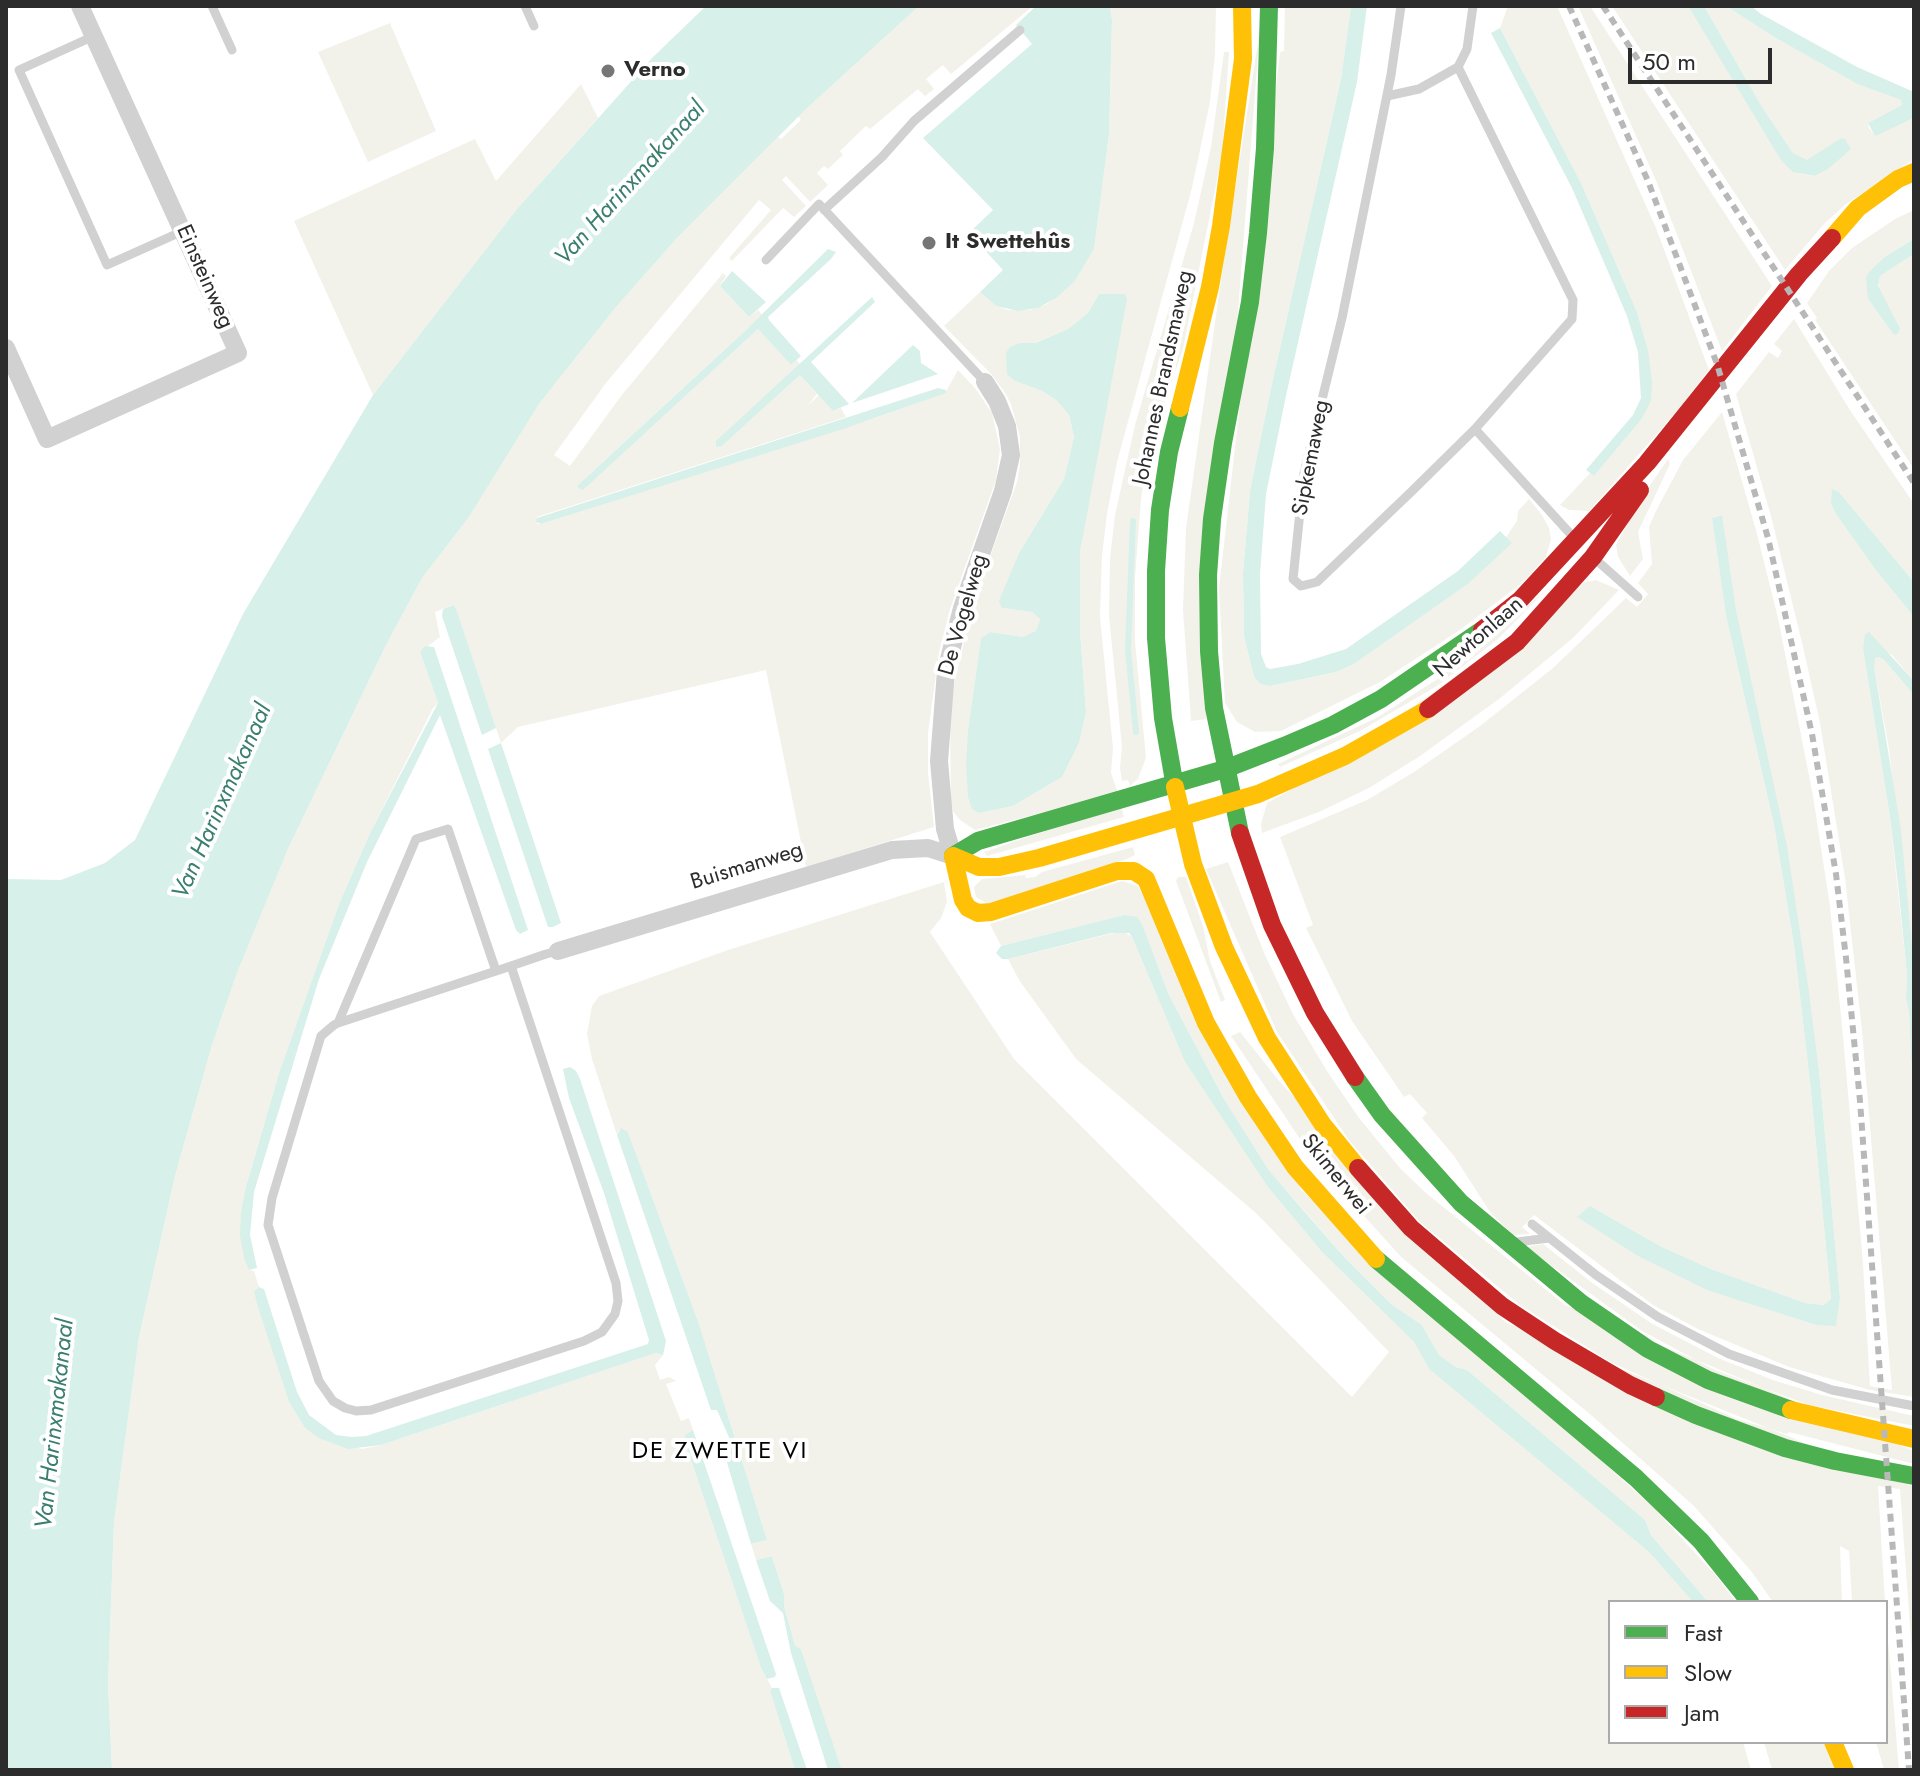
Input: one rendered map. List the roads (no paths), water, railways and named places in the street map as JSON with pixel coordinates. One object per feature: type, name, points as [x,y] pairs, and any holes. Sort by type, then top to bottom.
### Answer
[{"type":"main road","name":"Johannes Brandsmaweg","points":[[1242,6],[1243,59],[1221,226],[1210,287],[1169,452],[1160,510],[1156,571],[1156,638],[1163,718],[1174,784],[1193,864],[1224,947],[1267,1038],[1323,1125],[1411,1228],[1502,1306],[1630,1385],[1696,1415],[1785,1448],[1914,1476]]},
{"type":"main road","points":[[1269,6],[1265,148],[1258,233],[1250,302],[1219,473],[1208,575],[1211,679],[1225,769],[1243,846],[1272,925],[1303,992],[1382,1115],[1461,1203],[1506,1243],[1581,1303],[1648,1349],[1708,1380],[1823,1420],[1914,1439]]},
{"type":"main road","name":"Newtonlaan","points":[[1174,784],[1225,769],[1333,725],[1426,671],[1520,600],[1682,422],[1823,245],[1858,208],[1898,179],[1914,172]]},
{"type":"main road","name":"Newtonlaan","points":[[1181,816],[1275,787],[1345,756],[1440,702],[1517,642],[1593,557],[1682,422]]},
{"type":"main road","points":[[953,856],[978,841],[1174,784]]},
{"type":"main road","name":"Buismanweg","points":[[953,856],[979,867],[999,867],[1181,816]]},
{"type":"main road","name":"Skimerwei","points":[[953,856],[963,900],[968,908],[978,913],[991,912],[1117,871],[1134,871],[1146,879],[1206,1023],[1248,1097],[1295,1167],[1350,1232],[1395,1276],[1636,1478],[1701,1541],[1748,1600]]},
{"type":"main road","points":[[1834,1744],[1845,1770]]},
{"type":"street","name":"Einsteinweg","points":[[6,348],[47,439],[238,353],[80,6]]},
{"type":"street","name":"De Vogelweg","points":[[953,856],[945,829],[939,761],[946,671],[962,608],[1003,491],[1011,455],[1007,426],[985,382]]},
{"type":"street","name":"Buismanweg","points":[[558,951],[892,850],[928,848],[953,856]]},
{"type":"lane","points":[[212,6],[232,50]]},
{"type":"lane","points":[[525,6],[534,26]]},
{"type":"lane","name":"Sipkemaweg","points":[[1401,6],[1387,96],[1342,318],[1304,473],[1293,579],[1301,586],[1317,582],[1475,429],[1572,319],[1573,300],[1458,67]]},
{"type":"lane","points":[[1387,96],[1419,89],[1458,67],[1467,49],[1473,6]]},
{"type":"lane","points":[[824,210],[882,157],[914,121],[1020,30]]},
{"type":"lane","points":[[94,36],[19,70],[107,265],[183,231]]},
{"type":"lane","points":[[766,260],[819,204],[985,382]]},
{"type":"lane","points":[[1475,429],[1576,541],[1638,597]]},
{"type":"lane","points":[[338,1023],[416,839],[426,835],[448,829],[496,971]]},
{"type":"lane","points":[[511,966],[616,1283],[618,1301],[615,1314],[602,1332],[584,1341],[371,1410],[345,1408],[333,1401],[319,1381],[268,1225],[272,1198],[317,1045],[326,1029],[338,1023],[511,966],[558,951]]},
{"type":"lane","points":[[1532,1224],[1596,1275],[1658,1317],[1729,1354],[1832,1390],[1914,1406]]},
{"type":"lane","points":[[1506,1243],[1549,1238]]},
{"type":"water","name":"Van Harinxmakanaal","points":[[706,6],[919,6],[805,110],[677,238],[616,307],[539,404],[469,517],[422,578],[385,647],[288,849],[237,973],[212,1045],[175,1176],[139,1337],[114,1522],[108,1683],[112,1770],[6,1770],[6,879],[61,880],[105,863],[135,840],[243,614],[373,395],[517,209],[652,58]]},
{"type":"water","points":[[1036,6],[1110,6],[1109,135],[1094,249],[1075,281],[1056,298],[1038,308],[1018,311],[996,306],[980,292],[1003,270],[969,233],[993,210],[923,138],[1032,44],[1016,25]]},
{"type":"water","points":[[1351,6],[1367,6],[1357,82],[1266,494],[1260,574],[1261,654],[1266,667],[1298,664],[1346,649],[1458,571],[1500,531],[1512,543],[1468,584],[1354,664],[1336,672],[1270,686],[1260,684],[1254,677],[1244,636],[1243,573],[1250,491],[1341,79]]},
{"type":"water","points":[[1688,6],[1704,6],[1762,107],[1793,153],[1807,160],[1841,138],[1851,149],[1815,176],[1793,172],[1780,159]]},
{"type":"water","points":[[1726,6],[1751,6],[1857,67],[1914,92],[1914,118],[1875,136],[1868,123],[1902,105],[1901,100],[1857,84]]},
{"type":"water","points":[[1500,28],[1581,183],[1637,312],[1648,350],[1651,401],[1641,420],[1594,476],[1586,470],[1633,415],[1641,398],[1638,352],[1627,316],[1572,188],[1491,33]]},
{"type":"water","points":[[1914,239],[1914,254],[1880,276],[1878,286],[1900,328],[1894,335],[1868,299],[1866,278],[1886,256]]},
{"type":"water","points":[[828,249],[836,252],[831,259],[768,317],[801,356],[791,365],[758,329],[583,490],[577,486],[747,329]]},
{"type":"water","points":[[732,271],[766,302],[749,317],[720,286]]},
{"type":"water","points":[[1099,294],[1125,294],[1127,299],[1080,552],[1080,631],[1086,712],[1079,743],[1062,777],[1013,806],[979,813],[972,809],[968,797],[966,765],[981,638],[990,632],[1023,637],[1036,631],[1040,619],[1032,612],[1002,608],[999,601],[1019,553],[1064,479],[1074,437],[1069,415],[1056,400],[1015,381],[1007,374],[1006,353],[1010,347],[1020,343],[1035,343],[1068,329],[1088,313]]},
{"type":"water","points":[[872,297],[875,302],[811,362],[849,404],[833,411],[800,375],[722,446],[716,447],[716,441]]},
{"type":"water","points":[[913,345],[920,351],[921,363],[938,374],[852,403]]},
{"type":"water","points":[[938,388],[946,390],[946,393],[843,429],[541,524],[536,522],[537,518]]},
{"type":"water","points":[[1832,489],[1839,492],[1914,582],[1914,617],[1838,517],[1831,504]]},
{"type":"water","points":[[1722,515],[1736,610],[1787,846],[1808,985],[1840,1298],[1836,1326],[1816,1325],[1709,1291],[1638,1256],[1577,1217],[1590,1206],[1660,1246],[1711,1269],[1805,1303],[1824,1305],[1831,1299],[1794,945],[1774,825],[1726,616],[1712,518]]},
{"type":"water","points":[[453,605],[496,728],[482,735],[442,616],[443,609]]},
{"type":"water","points":[[1869,632],[1914,681],[1914,695],[1884,660],[1875,658],[1901,830],[1914,967],[1914,1119],[1907,974],[1898,884],[1863,649],[1865,634]]},
{"type":"water","points":[[425,646],[434,647],[528,930],[520,934],[516,930],[440,715],[367,862],[319,979],[254,1192],[250,1235],[257,1268],[249,1270],[240,1236],[241,1212],[279,1073],[339,904],[371,831],[438,703],[420,652]]},
{"type":"water","points":[[501,743],[561,923],[553,927],[548,927],[488,749]]},
{"type":"water","points":[[1124,915],[1137,917],[1168,993],[1224,1099],[1268,1169],[1345,1258],[1391,1304],[1422,1325],[1439,1355],[1456,1367],[1467,1370],[1645,1520],[1651,1535],[1706,1600],[1691,1600],[1649,1552],[1429,1369],[1414,1342],[1322,1252],[1267,1186],[1185,1062],[1129,933],[1112,933],[1008,959],[1002,959],[996,953],[1001,946]]},
{"type":"water","points":[[570,1067],[580,1079],[666,1341],[663,1355],[656,1353],[381,1445],[348,1449],[319,1438],[305,1428],[289,1402],[257,1304],[254,1291],[259,1287],[264,1289],[297,1392],[309,1415],[336,1435],[366,1436],[648,1344],[604,1193],[569,1098],[563,1069]]},
{"type":"water","points":[[621,1128],[628,1132],[699,1324],[767,1540],[751,1544],[726,1459],[731,1442],[717,1410],[711,1410],[617,1135]]},
{"type":"water","points":[[693,1430],[775,1677],[767,1679],[761,1668],[685,1442],[685,1435]]},
{"type":"water","points":[[772,1556],[795,1646],[801,1649],[842,1770],[828,1770],[791,1653],[783,1613],[770,1601],[756,1560]]},
{"type":"water","points":[[779,1688],[807,1770],[795,1770],[770,1691]]},
{"type":"waterway","points":[[1133,521],[1128,650],[1136,732]]},
{"type":"railway","points":[[1569,6],[1648,181],[1717,364],[1768,538],[1812,734],[1836,874],[1860,1101],[1909,1770]]},
{"type":"railway","points":[[1603,6],[1914,483]]},
{"type":"place","name":"Verno","points":[[608,71]]},
{"type":"place","name":"It Swettehûs","points":[[929,243]]},
{"type":"district","name":"DE ZWETTE VI","points":[[720,1452]]}]
